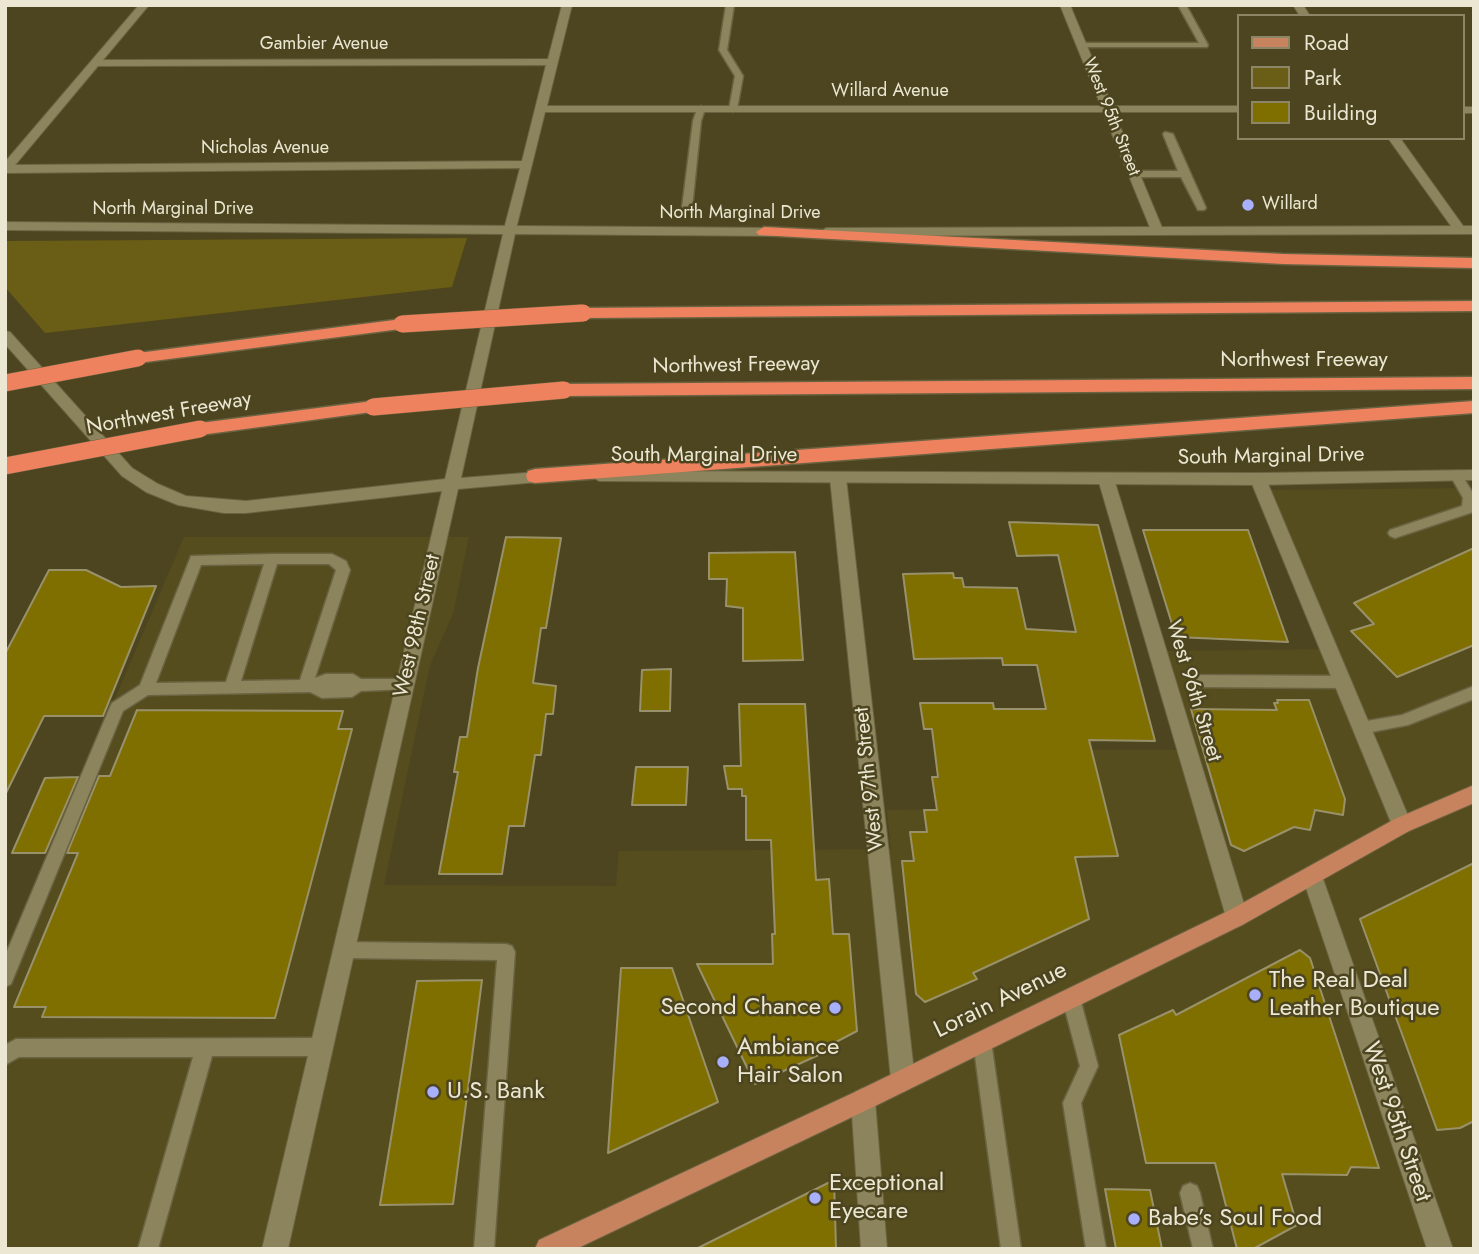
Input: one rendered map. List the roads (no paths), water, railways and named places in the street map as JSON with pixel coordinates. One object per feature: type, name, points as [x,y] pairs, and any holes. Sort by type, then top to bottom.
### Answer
[{"type":"highway","points":[[764,232],[1283,259],[1474,263]]},
{"type":"highway","points":[[5,383],[138,358],[402,324],[583,313],[1474,306]]},
{"type":"highway","name":"Northwest Freeway","points":[[5,466],[200,429],[373,407],[564,390],[1474,383]]},
{"type":"highway","points":[[535,476],[1474,407]]},
{"type":"main road","name":"Lorain Avenue","points":[[548,1249],[863,1100],[1237,917],[1402,825],[1474,793]]},
{"type":"street","points":[[6,169],[145,5]]},
{"type":"street","name":"West 98th Street","points":[[275,1249],[525,164],[567,5]]},
{"type":"street","name":"West 95th Street","points":[[1065,5],[1157,229]]},
{"type":"street","name":"Gambier Avenue","points":[[96,64],[552,62]]},
{"type":"street","name":"Willard Avenue","points":[[540,109],[1238,109]]},
{"type":"street","points":[[1396,140],[1467,229]]},
{"type":"street","name":"Nicholas Avenue","points":[[6,169],[525,164]]},
{"type":"street","name":"North Marginal Drive","points":[[5,226],[764,232],[1467,229]]},
{"type":"street","name":"South Marginal Drive","points":[[5,335],[127,472],[138,481],[176,498],[204,505],[246,507],[535,476],[1258,479],[1474,475]]},
{"type":"street","name":"West 97th Street","points":[[838,478],[903,1080]]},
{"type":"street","name":"West 96th Street","points":[[1106,479],[1237,917]]},
{"type":"street","points":[[1258,479],[1402,825]]},
{"type":"street","name":"West 95th Street","points":[[1312,876],[1440,1249]]},
{"type":"street","points":[[863,1100],[874,1249]]},
{"type":"lane","points":[[730,5],[723,50],[739,76],[733,109]]},
{"type":"lane","points":[[1082,46],[1204,45],[1182,5]]},
{"type":"lane","points":[[687,208],[701,109]]},
{"type":"lane","points":[[1168,134],[1201,208]]},
{"type":"lane","points":[[1134,174],[1184,174]]},
{"type":"lane","points":[[1395,533],[1468,509],[1469,498],[1456,475]]},
{"type":"lane","points":[[232,687],[272,559]]},
{"type":"lane","points":[[146,689],[196,560],[332,559],[343,570],[309,686]]},
{"type":"lane","points":[[1197,681],[1343,682]]},
{"type":"lane","points":[[5,978],[117,707],[146,689],[309,686],[322,692],[352,691],[357,685],[405,685]]},
{"type":"lane","points":[[1361,728],[1402,721],[1474,692]]},
{"type":"lane","points":[[344,950],[506,952],[484,1249]]},
{"type":"lane","points":[[1070,998],[1089,1066],[1072,1103],[1096,1249]]},
{"type":"lane","points":[[982,1041],[1011,1249]]},
{"type":"lane","points":[[7,1051],[16,1048],[321,1047]]},
{"type":"lane","points":[[148,1249],[205,1048]]},
{"type":"lane","points":[[1190,1193],[1203,1249]]},
{"type":"place","name":"Willard","points":[[1248,205]]},
{"type":"place","name":"The Real Deal Leather Boutique","points":[[1255,995]]},
{"type":"place","name":"Second Chance","points":[[835,1008]]},
{"type":"place","name":"Ambiance Hair Salon","points":[[723,1062]]},
{"type":"place","name":"U.S. Bank","points":[[433,1092]]},
{"type":"place","name":"Exceptional Eyecare","points":[[815,1198]]},
{"type":"place","name":"Babe’s Soul Food","points":[[1134,1219]]}]
